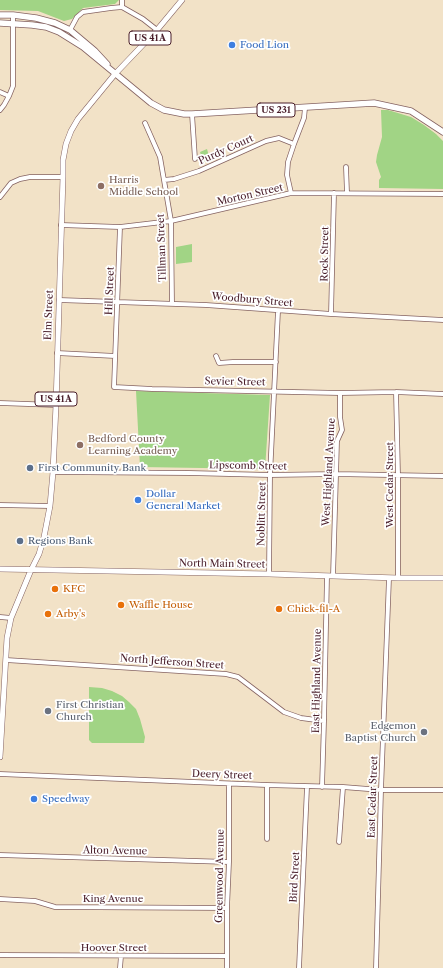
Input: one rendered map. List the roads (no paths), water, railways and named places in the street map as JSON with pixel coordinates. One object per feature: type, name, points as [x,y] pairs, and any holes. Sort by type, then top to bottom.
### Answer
[{"type":"highway","name":"US 231","points":[[0,15],[36,18],[55,23],[70,30],[95,51],[115,74]]},
{"type":"highway","name":"US 231","points":[[0,23],[46,27],[59,32],[82,47],[151,103],[164,110],[192,114],[374,103],[411,111],[443,132]]},
{"type":"main road","name":"US 41A","points":[[115,74],[157,30],[182,0]]},
{"type":"main road","name":"Elm Street","points":[[31,570],[39,554],[44,537],[50,506],[53,472],[63,160],[66,144],[78,119],[115,74]]},
{"type":"main road","name":"North Main Street","points":[[0,569],[443,578]]},
{"type":"main road","name":"US 41A","points":[[0,757],[7,638],[11,618],[31,570]]},
{"type":"street","points":[[122,0],[122,7]]},
{"type":"street","points":[[70,30],[77,17],[83,12],[122,7],[143,19],[157,30]]},
{"type":"street","points":[[0,110],[4,106],[9,96],[12,86],[13,15]]},
{"type":"street","points":[[0,92],[9,96]]},
{"type":"street","points":[[291,193],[287,175],[288,162],[304,118],[305,108]]},
{"type":"street","points":[[192,114],[195,159]]},
{"type":"street","name":"Tillman Street","points":[[145,124],[160,157],[171,221],[172,304]]},
{"type":"street","name":"Purdy Court","points":[[164,180],[174,179],[194,173],[266,141],[279,138],[294,144]]},
{"type":"street","points":[[346,167],[347,193]]},
{"type":"street","points":[[0,196],[11,183],[20,178],[63,177]]},
{"type":"street","name":"Morton Street","points":[[61,225],[120,227],[171,221],[291,193],[443,194]]},
{"type":"street","name":"Rock Street","points":[[332,314],[334,194]]},
{"type":"street","name":"Hill Street","points":[[115,356],[120,227]]},
{"type":"street","name":"Woodbury Street","points":[[59,300],[206,305],[278,311],[443,320]]},
{"type":"street","name":"Noblitt Street","points":[[269,574],[270,475],[278,311]]},
{"type":"street","points":[[57,353],[115,356]]},
{"type":"street","name":"Sevier Street","points":[[115,356],[114,387],[443,394]]},
{"type":"street","points":[[216,356],[219,363],[276,362]]},
{"type":"street","name":"West Cedar Street","points":[[396,392],[398,578]]},
{"type":"street","name":"West Highland Avenue","points":[[330,576],[337,441],[342,430],[340,417],[340,393]]},
{"type":"street","points":[[0,403],[56,405]]},
{"type":"street","name":"Lipscomb Street","points":[[53,472],[443,476]]},
{"type":"street","points":[[0,505],[50,506]]},
{"type":"street","name":"East Highland Avenue","points":[[322,787],[330,576]]},
{"type":"street","name":"East Cedar Street","points":[[376,968],[389,578]]},
{"type":"street","points":[[0,617],[11,618]]},
{"type":"street","name":"North Jefferson Street","points":[[6,660],[226,674],[238,677],[284,712],[301,718],[324,721]]},
{"type":"street","points":[[0,666],[6,666]]},
{"type":"street","name":"Deery Street","points":[[0,774],[229,784],[343,787],[381,790],[443,790]]},
{"type":"street","name":"Greenwood Avenue","points":[[227,968],[229,784]]},
{"type":"street","points":[[267,785],[267,839]]},
{"type":"street","name":"Bird Street","points":[[299,968],[306,786]]},
{"type":"street","points":[[339,842],[343,787]]},
{"type":"street","name":"Alton Avenue","points":[[0,855],[229,862]]},
{"type":"street","name":"King Avenue","points":[[0,899],[35,901],[55,907],[227,908]]},
{"type":"street","name":"Hoover Street","points":[[0,955],[227,956]]},
{"type":"street","points":[[120,968],[121,956]]},
{"type":"place","name":"Food Lion","points":[[232,45]]},
{"type":"place","name":"Harris Middle School","points":[[101,186]]},
{"type":"place","name":"Bedford County Learning Academy","points":[[80,445]]},
{"type":"place","name":"First Community Bank","points":[[30,468]]},
{"type":"place","name":"Dollar General Market","points":[[138,500]]},
{"type":"place","name":"Regions Bank","points":[[20,541]]},
{"type":"place","name":"KFC","points":[[55,589]]},
{"type":"place","name":"Waffle House","points":[[121,605]]},
{"type":"place","name":"Chick-fil-A","points":[[279,609]]},
{"type":"place","name":"Arby's","points":[[48,614]]},
{"type":"place","name":"First Christian Church","points":[[48,711]]},
{"type":"place","name":"Edgemon Baptist Church","points":[[424,732]]},
{"type":"place","name":"Speedway","points":[[34,799]]}]
